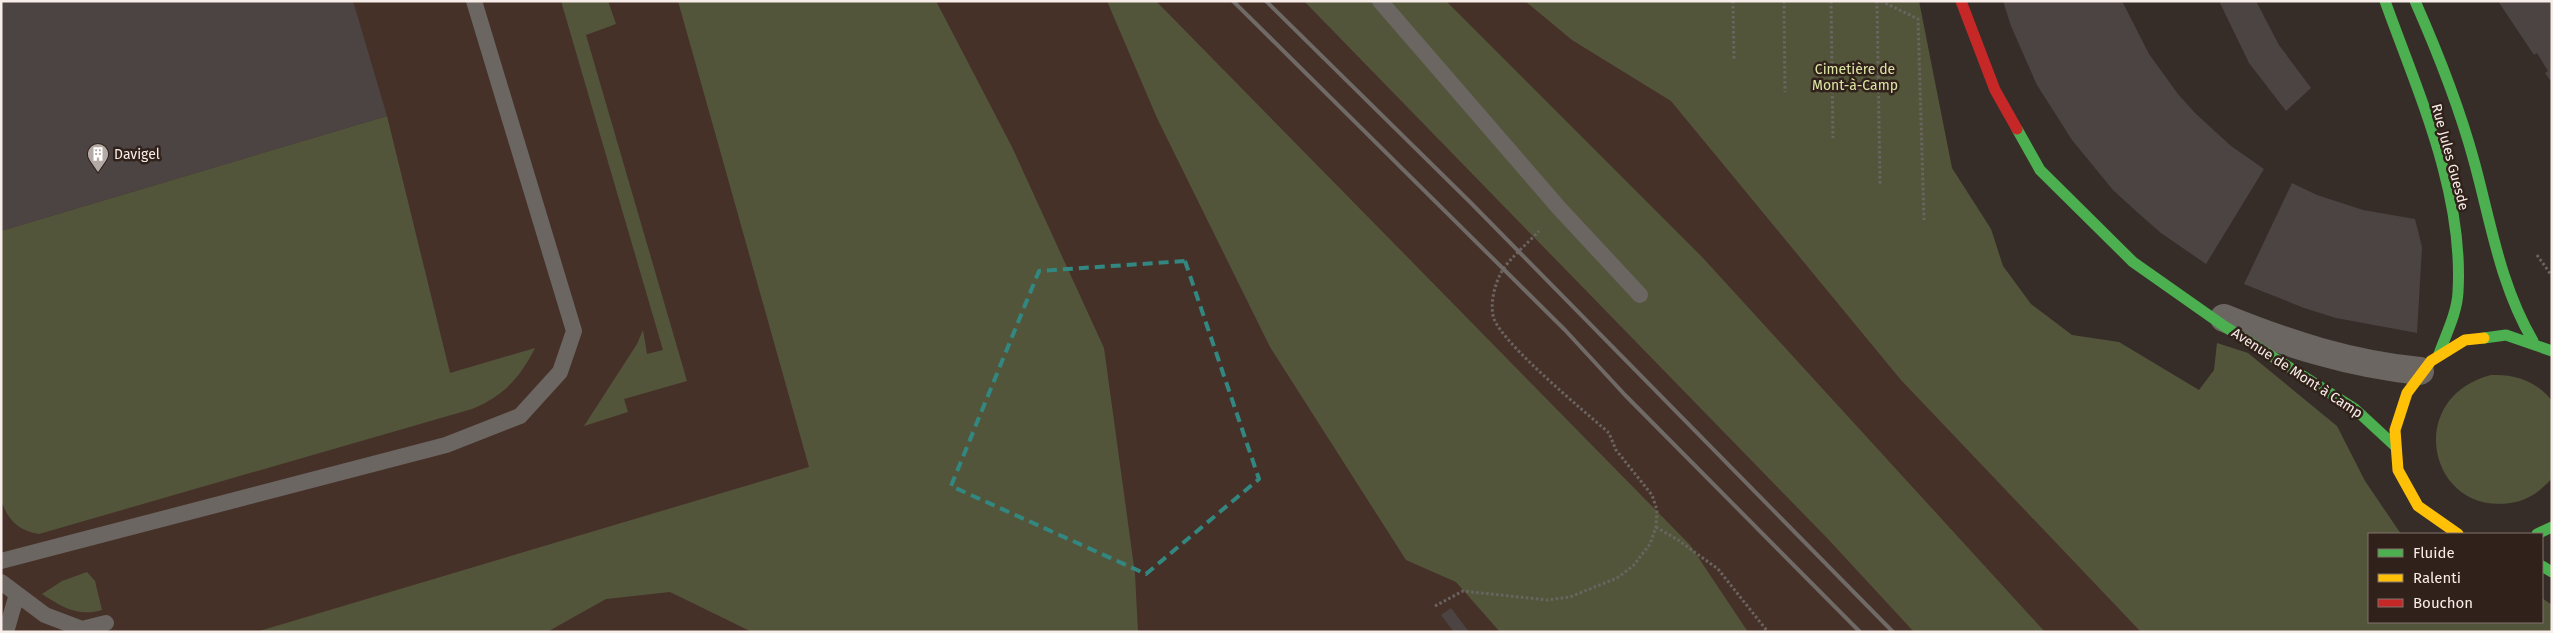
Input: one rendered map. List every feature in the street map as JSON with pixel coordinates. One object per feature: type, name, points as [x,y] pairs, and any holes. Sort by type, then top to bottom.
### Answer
[{"type":"street","name":"Avenue de Mont à Camp","points":[[1961,1],[1995,90],[2040,170],[2133,262],[2194,305],[2355,409],[2395,446]]},
{"type":"street","name":"Rue Jules Guesde","points":[[2385,1],[2438,157],[2454,228],[2458,293],[2439,354]]},
{"type":"street","name":"Rue Jules Guesde","points":[[2415,1],[2464,128],[2502,279],[2515,311],[2532,341]]},
{"type":"street","name":"Avenue de Mont à Camp","points":[[2194,305],[2276,339],[2331,356],[2384,368],[2420,372]]},
{"type":"street","points":[[2456,533],[2429,516],[2415,501],[2400,472],[2395,446],[2395,432],[2400,406],[2405,394],[2420,372],[2439,354],[2452,346],[2478,338],[2505,336],[2532,341],[2552,351]]},
{"type":"street","points":[[2539,533],[2552,527]]},
{"type":"lane","points":[[2,560],[446,445],[520,416],[560,372],[574,331],[474,1]]},
{"type":"lane","points":[[1380,1],[1559,208],[1640,295]]},
{"type":"lane","points":[[1,582],[44,615],[82,629],[106,623]]},
{"type":"lane","points":[[6,632],[17,594]]},
{"type":"path","points":[[1733,1],[1734,60]]},
{"type":"path","points":[[1784,1],[1785,92]]},
{"type":"path","points":[[1830,1],[1833,138]]},
{"type":"path","points":[[1880,184],[1879,1],[1918,20],[1924,220]]},
{"type":"path","points":[[1436,606],[1463,591],[1548,600],[1570,597],[1590,591],[1617,578],[1633,566],[1650,544],[1656,527],[1657,510],[1652,495],[1616,450],[1608,433],[1517,348],[1502,332],[1494,319],[1494,295],[1503,270],[1559,208]]},
{"type":"path","points":[[2537,255],[2552,276]]},
{"type":"path","points":[[1656,527],[1678,540],[1718,569],[1768,632]]},
{"type":"highlighted area","points":[[1185,261],[1259,479],[1146,574],[951,486],[1039,271]]},
{"type":"shaded area","points":[[1,1],[1649,1],[2331,632],[1,632]]},
{"type":"green space","points":[[561,1],[608,1],[616,24],[586,35],[687,381],[624,399],[628,412],[584,426],[637,344],[643,330],[647,354],[663,350]]},
{"type":"green space","points":[[678,1],[936,1],[1012,147],[1104,348],[1135,574],[1138,632],[752,632],[670,592],[606,599],[547,632],[256,632],[809,467]]},
{"type":"green space","points":[[1107,1],[1156,1],[1690,545],[1748,632],[1500,632],[1456,582],[1406,560],[1270,347],[1157,118]]},
{"type":"green space","points":[[1304,1],[1446,1],[1703,258],[2045,632],[1914,632],[1828,539]]},
{"type":"green space","name":"Cimetière de Mont-à-Camp","points":[[1525,1],[1919,1],[1952,168],[1991,229],[2003,266],[2031,304],[2072,335],[2119,342],[2199,390],[2214,370],[2217,343],[2248,353],[2337,426],[2365,481],[2400,533],[2368,533],[2368,623],[2543,623],[2543,599],[2552,605],[2552,632],[2141,632],[1901,380],[1671,101],[1572,40]]},
{"type":"green space","points":[[387,116],[450,373],[535,348],[517,377],[502,392],[472,409],[39,534],[25,530],[10,519],[1,499],[1,231]]},
{"type":"green space","points":[[2491,375],[2509,376],[2525,380],[2540,388],[2552,401],[2552,478],[2533,495],[2510,503],[2482,502],[2460,491],[2445,474],[2437,452],[2437,429],[2445,406],[2463,388]]},
{"type":"green space","points":[[87,572],[95,581],[102,610],[85,612],[70,610],[42,594],[62,581]]},
{"type":"building","name":"Davigel","points":[[1,1],[353,1],[387,116],[1,231]]},
{"type":"building","points":[[2003,1],[2122,1],[2149,54],[2178,94],[2195,113],[2231,146],[2264,169],[2206,264],[2161,233],[2113,190],[2072,140],[2037,85],[2011,26]]},
{"type":"building","points":[[2219,1],[2256,1],[2279,45],[2311,88],[2286,111],[2249,63]]},
{"type":"building","points":[[2498,1],[2552,1],[2552,83],[2545,73],[2548,71],[2537,53],[2534,55]]},
{"type":"building","points":[[2292,183],[2317,195],[2363,210],[2415,219],[2422,247],[2417,333],[2336,318],[2304,308],[2244,284]]},
{"type":"building","points":[[1451,608],[1469,632],[1454,632],[1441,615]]},
{"type":"railway","points":[[1233,1],[1565,330],[1625,395],[1860,632]]},
{"type":"railway","points":[[1266,1],[1470,202],[1893,632]]},
{"type":"traffic: fast","points":[[2385,1],[2436,144],[2454,217],[2458,255],[2458,292],[2453,316],[2439,354]]},
{"type":"traffic: fast","points":[[2415,1],[2440,60],[2462,120],[2504,276],[2512,298],[2533,341]]},
{"type":"traffic: fast","points":[[2017,129],[2040,170],[2133,262],[2224,326],[2355,409],[2395,446]]},
{"type":"traffic: fast","points":[[2484,338],[2506,335],[2552,351]]},
{"type":"traffic: fast","points":[[2539,533],[2552,527]]},
{"type":"traffic: fast","points":[[2543,567],[2552,572]]},
{"type":"traffic: slow","points":[[2457,533],[2418,506],[2398,470],[2395,430],[2407,393],[2431,361],[2465,340],[2484,338]]},
{"type":"traffic: jam","points":[[1961,1],[1995,90],[2017,129]]},
{"type":"place","name":"Davigel","points":[[98,173]]}]
